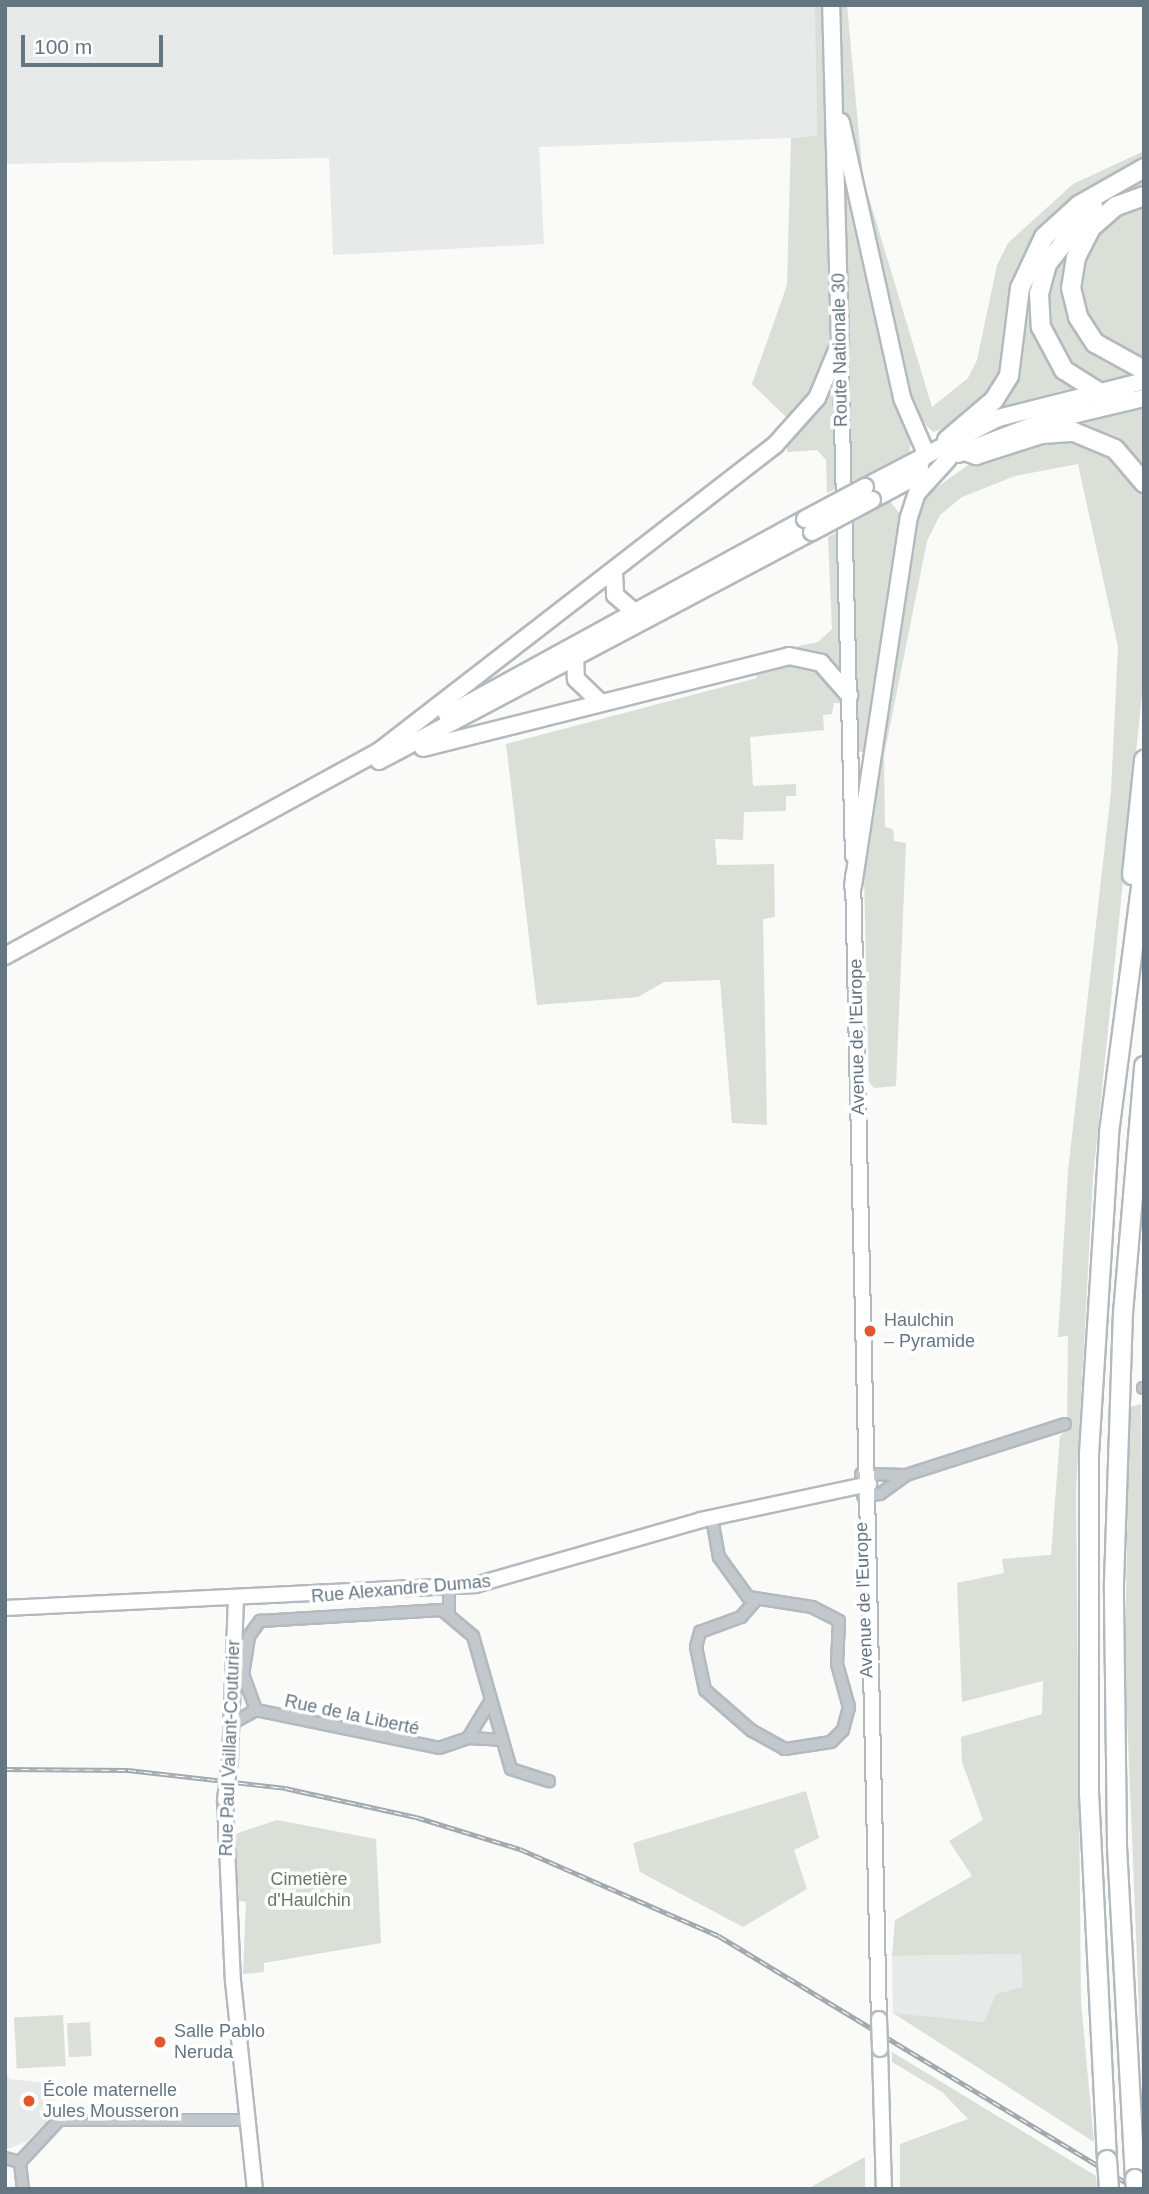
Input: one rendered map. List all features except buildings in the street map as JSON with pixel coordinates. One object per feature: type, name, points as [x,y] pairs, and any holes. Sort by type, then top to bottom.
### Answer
[{"type":"highway","points":[[1136,399],[1095,391],[1064,370],[1046,344],[1038,310],[1042,278],[1078,220],[1144,169]]},
{"type":"highway","points":[[947,440],[1006,383],[1020,288],[1044,237],[1079,205],[1144,169]]},
{"type":"highway","points":[[1144,196],[1116,206],[1091,228],[1076,257],[1071,288],[1090,337],[1114,358],[1144,370]]},
{"type":"highway","points":[[965,451],[976,454],[1042,434],[1074,432],[1115,449],[1144,483]]},
{"type":"highway","points":[[1109,2187],[1090,1851],[1087,1580],[1097,1290],[1144,760]]},
{"type":"highway","points":[[1124,1000],[1144,862]]},
{"type":"highway","points":[[1136,2184],[1117,1843],[1114,1583],[1123,1313],[1144,1066]]},
{"type":"main road","name":"Route Nationale 30","points":[[831,5],[849,695]]},
{"type":"main road","points":[[833,89],[902,398],[925,451],[915,477]]},
{"type":"main road","points":[[378,752],[614,573],[790,432],[821,391],[839,343]]},
{"type":"main road","points":[[304,796],[573,661],[667,610],[869,493],[925,451],[947,440],[1007,415],[1144,381]]},
{"type":"main road","points":[[869,493],[894,488],[965,451],[1039,423],[1136,399]]},
{"type":"main road","points":[[853,886],[909,517],[917,493],[948,459]]},
{"type":"main road","points":[[894,488],[905,499],[909,517]]},
{"type":"main road","points":[[5,956],[304,796],[631,612],[808,526]]},
{"type":"main road","points":[[614,573],[615,595],[631,612],[646,616],[667,610]]},
{"type":"main road","points":[[582,639],[573,661],[579,684],[598,700]]},
{"type":"main road","points":[[346,777],[457,736],[789,656],[821,663],[849,695]]},
{"type":"main road","name":"Avenue de l'Europe","points":[[849,695],[865,1378],[865,1485],[884,2189]]},
{"type":"main road","name":"Rue Alexandre Dumas","points":[[5,1608],[236,1600],[449,1588],[512,1578],[712,1518],[865,1485]]},
{"type":"main road","name":"Rue Paul Vaillant-Couturier","points":[[236,1600],[230,1761],[225,1800],[247,2120],[255,2189]]},
{"type":"street","points":[[865,1485],[906,1475],[1065,1424]]},
{"type":"street","points":[[865,1485],[906,1475]]},
{"type":"street","points":[[712,1518],[722,1563],[754,1602]]},
{"type":"street","points":[[449,1588],[449,1613]]},
{"type":"street","points":[[768,1598],[812,1607],[839,1621],[837,1667],[849,1707],[844,1730],[831,1742],[789,1750],[752,1731],[705,1690],[696,1647],[700,1632],[741,1617],[754,1602],[768,1598]]},
{"type":"street","points":[[230,1724],[256,1710],[244,1691],[245,1656],[251,1632],[264,1619],[449,1613],[463,1623],[477,1646],[501,1740],[513,1772],[549,1781]]},
{"type":"street","points":[[468,1738],[490,1701]]},
{"type":"street","name":"Rue de la Liberté","points":[[256,1710],[430,1748],[468,1738],[501,1740]]},
{"type":"street","points":[[23,2189],[20,2162],[59,2120],[247,2120]]},
{"type":"street","points":[[5,2158],[20,2162]]},
{"type":"shaded area","points":[[5,5],[816,5],[817,137],[539,147],[544,244],[333,255],[329,158],[5,164]]},
{"type":"shaded area","points":[[1021,1954],[1023,1987],[996,1995],[984,2022],[893,2013],[892,1956]]},
{"type":"shaded area","name":"École maternelle Jules Mousseron","points":[[5,2071],[10,2079],[56,2084],[53,2115],[27,2141],[5,2150]]},
{"type":"green space","points":[[815,5],[847,5],[863,178],[932,407],[968,378],[977,360],[997,265],[1008,243],[1073,184],[1144,151],[1144,364],[1132,377],[1060,391],[933,432],[915,414],[909,455],[827,493],[826,460],[817,450],[787,452],[787,418],[752,384],[787,285],[791,138],[817,136]]},
{"type":"green space","points":[[1144,406],[1144,674],[1093,1178],[1076,1492],[1081,2002],[1094,2142],[893,2013],[984,2022],[996,1994],[1023,1987],[1021,1954],[892,1956],[895,1920],[972,1876],[949,1841],[983,1820],[962,1762],[961,1737],[1042,1714],[1043,1681],[962,1702],[957,1583],[1004,1573],[1002,1559],[1051,1555],[1060,1436],[1067,1430],[1068,1336],[1058,1337],[1068,1171],[1111,792],[1118,647],[1078,464],[1015,476],[962,497],[940,515],[927,541],[884,756],[885,827],[893,829],[894,841],[906,843],[896,1086],[874,1088],[869,1082],[864,876],[878,753],[859,752],[857,704],[834,703],[832,714],[823,715],[824,730],[750,737],[753,786],[796,784],[796,796],[786,796],[786,811],[744,812],[743,840],[715,839],[717,865],[774,864],[775,917],[763,919],[767,1125],[732,1123],[720,980],[664,982],[638,997],[537,1005],[506,744],[757,678],[751,656],[818,642],[832,629],[828,537],[890,501],[898,512],[916,518],[929,493],[971,463],[1022,444],[1073,441],[1089,415]]},
{"type":"green space","points":[[1141,1404],[1144,2131],[1125,1666],[1129,1407]]},
{"type":"green space","points":[[806,1791],[819,1838],[794,1850],[807,1889],[743,1927],[640,1872],[633,1843]]},
{"type":"green space","name":"Cimetière d'Haulchin","points":[[277,1820],[376,1839],[381,1943],[264,1963],[264,1972],[243,1974],[246,1902],[239,1901],[235,1834]]},
{"type":"green space","points":[[63,2015],[66,2066],[17,2068],[14,2018]]},
{"type":"green space","points":[[90,2022],[92,2056],[69,2057],[67,2023]]},
{"type":"green space","points":[[892,2052],[1096,2176],[1097,2189],[900,2189],[900,2144],[968,2119],[942,2092],[892,2062]]},
{"type":"green space","points":[[865,2157],[865,2189],[807,2189]]},
{"type":"railway","points":[[5,1769],[128,1770],[285,1788],[416,1817],[520,1849],[719,1936],[1137,2189]]},
{"type":"place","name":"Haulchin – Pyramide","points":[[870,1331]]},
{"type":"place","name":"Salle Pablo Neruda","points":[[160,2042]]},
{"type":"place","name":"École maternelle Jules Mousseron","points":[[29,2101]]}]
